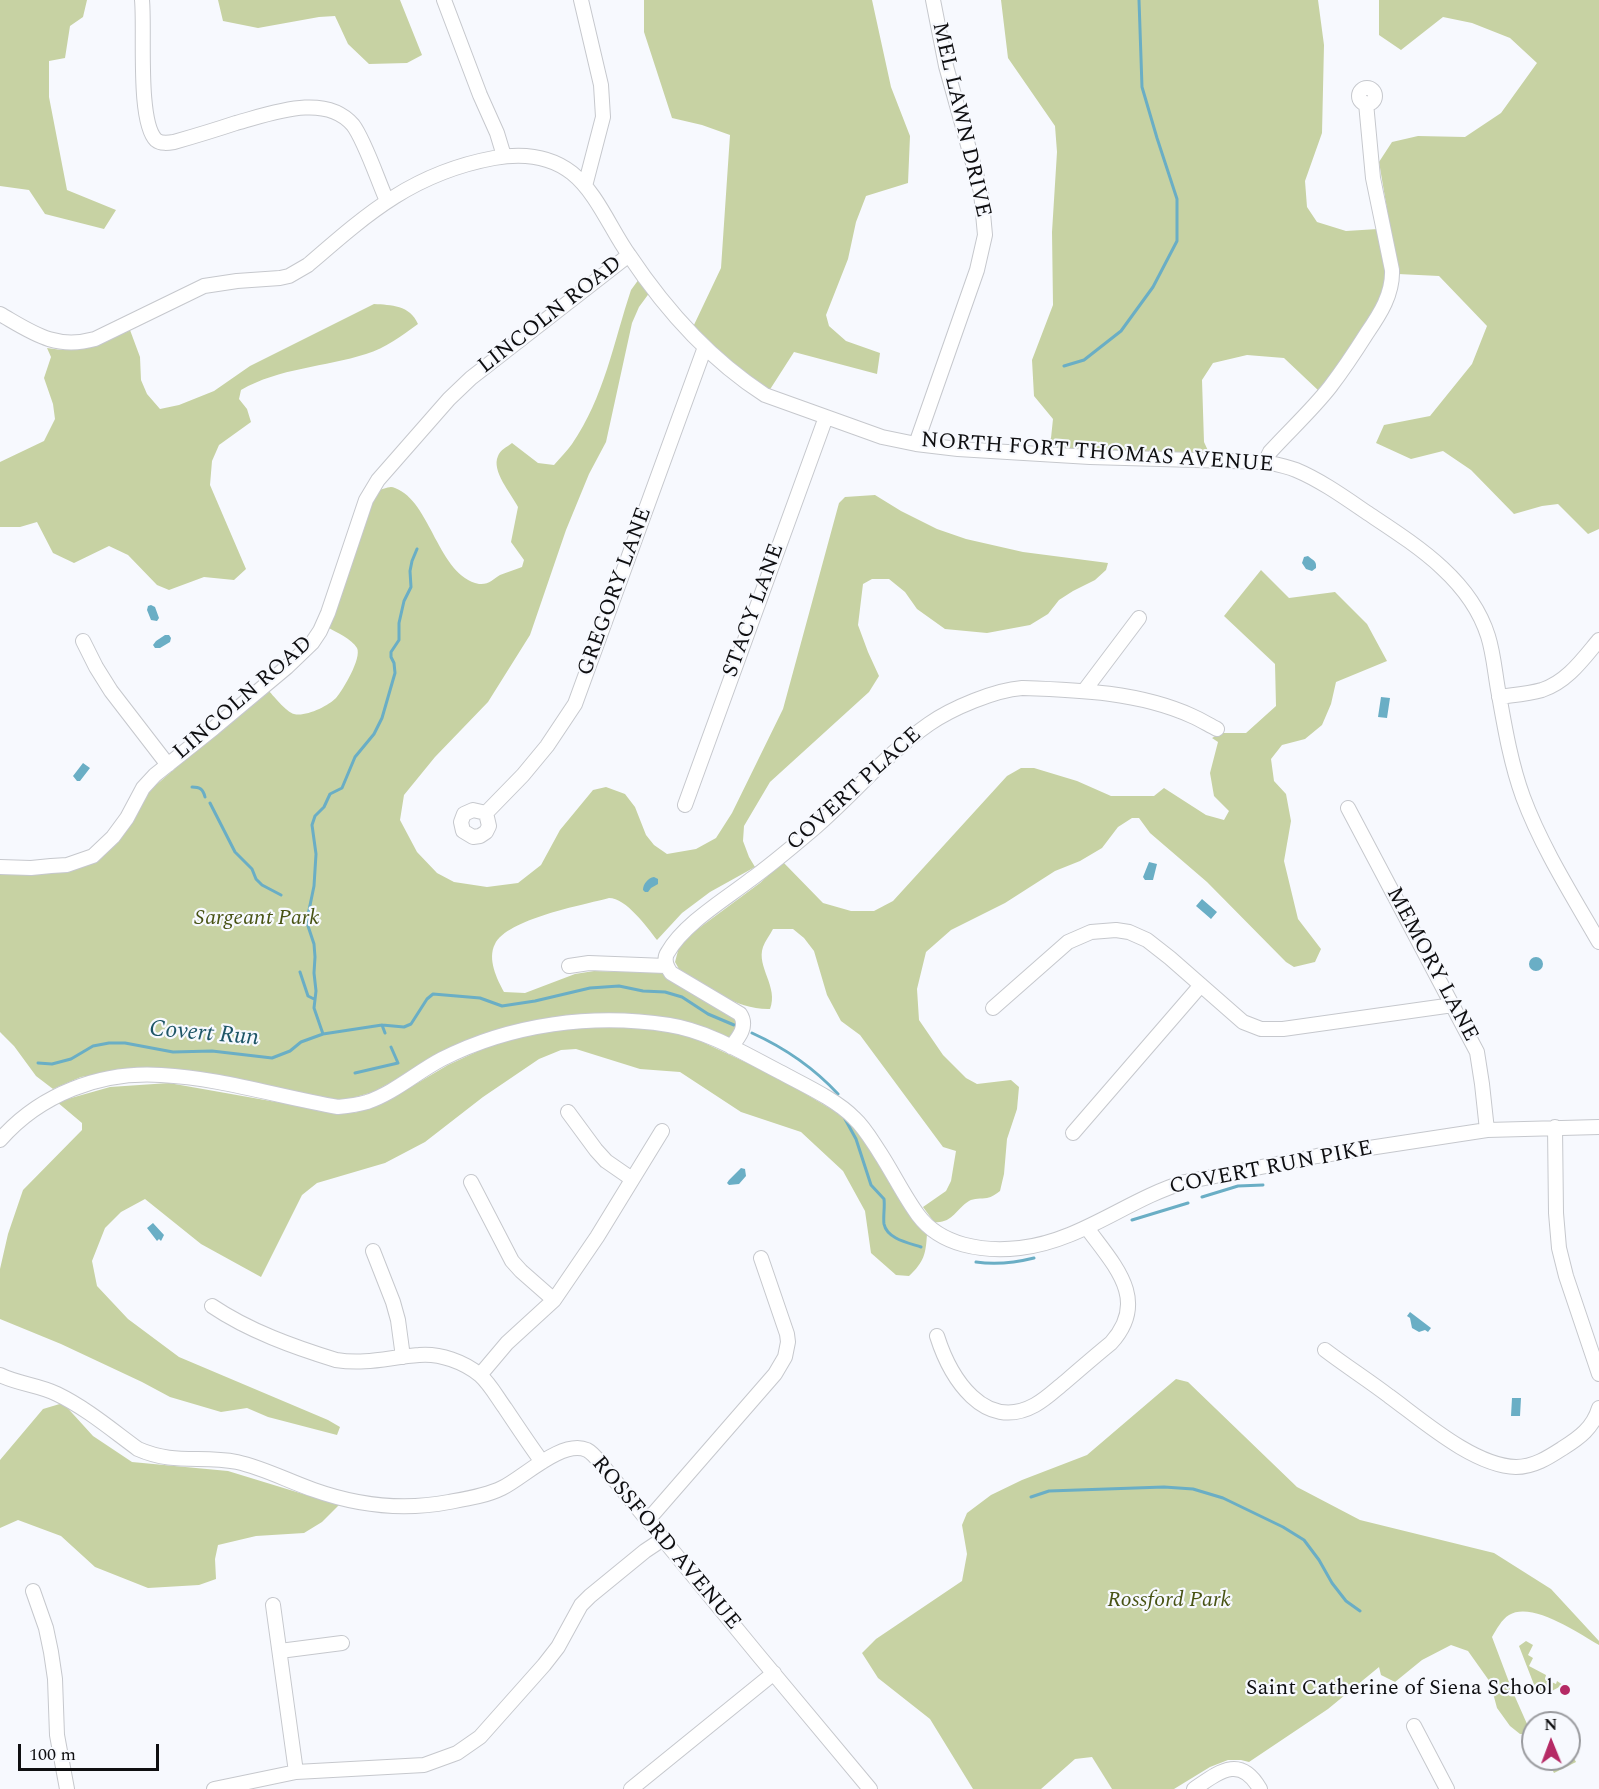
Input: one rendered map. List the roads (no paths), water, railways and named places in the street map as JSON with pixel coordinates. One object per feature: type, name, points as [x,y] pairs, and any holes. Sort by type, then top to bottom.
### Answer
[{"type":"street","points":[[142,0],[143,90],[151,131],[159,142],[174,142],[287,109],[313,108],[335,112],[345,117],[357,131],[387,201]]},
{"type":"street","points":[[444,0],[504,156]]},
{"type":"street","points":[[581,0],[601,85],[603,117],[585,186]]},
{"type":"street","name":"MEL LAWN DRIVE","points":[[916,444],[977,270],[986,235],[981,192],[948,74],[933,0]]},
{"type":"street","points":[[1264,462],[1270,452],[1338,377],[1374,324],[1389,292],[1392,270],[1373,178],[1366,103]]},
{"type":"street","name":"NORTH FORT THOMAS AVENUE","points":[[0,314],[51,341],[71,344],[95,339],[204,286],[280,278],[296,273],[387,201],[420,181],[450,169],[478,161],[521,155],[538,157],[557,164],[585,186],[629,255],[662,299],[705,347],[748,384],[765,395],[882,436],[916,444],[1090,457],[1264,462],[1296,470],[1399,533],[1438,563],[1454,580],[1470,600],[1483,623],[1491,650],[1512,760],[1523,798],[1542,840],[1599,942]]},
{"type":"street","name":"LINCOLN ROAD","points":[[0,867],[31,868],[67,865],[93,856],[113,837],[127,818],[143,788],[155,776],[287,667],[312,643],[328,613],[366,500],[378,480],[449,399],[495,358],[629,255]]},
{"type":"street","name":"GREGORY LANE","points":[[486,813],[547,746],[575,704],[705,347]]},
{"type":"street","name":"STACY LANE","points":[[685,804],[826,417]]},
{"type":"street","points":[[1084,691],[1139,618]]},
{"type":"street","points":[[1499,697],[1530,693],[1550,686],[1570,673],[1599,640]]},
{"type":"street","points":[[83,641],[111,691],[168,765]]},
{"type":"street","name":"COVERT PLACE","points":[[666,966],[667,953],[677,939],[696,921],[770,866],[930,723],[978,699],[1012,688],[1102,692],[1169,707],[1193,716],[1217,729]]},
{"type":"street","name":"MEMORY LANE","points":[[1348,808],[1477,1052],[1487,1130]]},
{"type":"street","points":[[993,1008],[1061,948],[1076,938],[1100,931],[1122,931],[1147,940],[1244,1022],[1261,1029],[1453,1005]]},
{"type":"street","points":[[569,966],[589,963],[666,966],[671,973],[740,1014],[743,1018],[743,1027],[731,1047]]},
{"type":"street","points":[[1072,1133],[1201,986]]},
{"type":"street","name":"COVERT RUN PIKE","points":[[0,1140],[25,1116],[49,1099],[88,1084],[132,1075],[194,1078],[338,1107],[356,1105],[374,1099],[426,1067],[460,1050],[513,1031],[559,1023],[619,1021],[672,1025],[731,1047],[807,1086],[850,1113],[869,1137],[918,1215],[928,1226],[944,1237],[964,1244],[1004,1249],[1053,1241],[1087,1228],[1164,1188],[1185,1182],[1317,1156],[1487,1130],[1599,1126]]},
{"type":"street","points":[[568,1112],[601,1155],[633,1179]]},
{"type":"street","points":[[1555,1127],[1556,1213],[1559,1248],[1566,1275],[1593,1331],[1599,1374]]},
{"type":"street","points":[[480,1376],[507,1343],[549,1307],[597,1237],[662,1131]]},
{"type":"street","points":[[471,1182],[512,1261],[554,1300]]},
{"type":"street","points":[[937,1336],[944,1358],[960,1383],[984,1406],[1011,1413],[1022,1411],[1044,1400],[1111,1343],[1119,1333],[1128,1311],[1129,1299],[1121,1275],[1087,1228]]},
{"type":"street","points":[[373,1251],[393,1302],[403,1357]]},
{"type":"street","points":[[648,1520],[749,1405],[785,1357],[787,1334],[761,1258]]},
{"type":"street","points":[[212,1306],[247,1326],[336,1360],[366,1362],[423,1354],[453,1360],[480,1376],[488,1384],[542,1462]]},
{"type":"street","points":[[1325,1350],[1436,1431],[1484,1458],[1500,1464],[1524,1466],[1538,1463],[1553,1455],[1588,1429],[1599,1408]]},
{"type":"street","name":"ROSSFORD AVENUE","points":[[0,1375],[55,1393],[148,1454],[183,1460],[236,1462],[261,1468],[347,1501],[381,1506],[435,1505],[500,1490],[542,1462],[568,1449],[585,1449],[595,1456],[870,1789]]},
{"type":"street","points":[[214,1789],[267,1783],[296,1772],[424,1765],[471,1744],[480,1737],[544,1665],[558,1647],[581,1605],[645,1551],[663,1539]]},
{"type":"street","points":[[33,1592],[46,1628],[51,1652],[55,1678],[57,1735],[67,1789]]},
{"type":"street","points":[[273,1605],[296,1772]]},
{"type":"street","points":[[280,1651],[342,1643]]},
{"type":"street","points":[[631,1789],[774,1673]]},
{"type":"street","points":[[1414,1726],[1447,1789]]},
{"type":"street","points":[[1194,1789],[1224,1770],[1235,1768],[1249,1773],[1260,1789]]},
{"type":"water","points":[[1308,556],[1316,563],[1316,568],[1312,571],[1306,569],[1302,563],[1304,557]]},
{"type":"water","points":[[151,605],[155,607],[159,618],[157,621],[151,620],[147,610]]},
{"type":"water","points":[[169,635],[170,642],[160,648],[155,648],[153,645],[156,641]]},
{"type":"water","points":[[1381,697],[1390,698],[1387,718],[1378,717]]},
{"type":"water","points":[[83,763],[90,768],[80,781],[77,781],[73,776]]},
{"type":"water","points":[[1149,862],[1157,864],[1153,880],[1145,880],[1143,877]]},
{"type":"water","points":[[654,877],[658,879],[658,884],[645,892],[643,890],[645,884]]},
{"type":"water","points":[[1202,899],[1217,912],[1211,919],[1196,906]]},
{"type":"water","points":[[1533,957],[1539,957],[1543,964],[1539,971],[1533,971],[1529,967],[1529,961]]},
{"type":"water","points":[[741,1168],[745,1169],[746,1176],[739,1184],[729,1185],[727,1183],[729,1180]]},
{"type":"water","points":[[153,1223],[164,1235],[161,1241],[159,1239],[157,1241],[147,1228]]},
{"type":"water","points":[[1410,1312],[1431,1328],[1428,1332],[1425,1330],[1419,1332],[1412,1328],[1410,1318],[1407,1316]]},
{"type":"water","points":[[1512,1398],[1521,1398],[1520,1416],[1511,1416]]},
{"type":"waterway","points":[[1064,366],[1084,360],[1121,331],[1153,287],[1177,241],[1177,199],[1142,87],[1139,0]]},
{"type":"waterway","points":[[323,1034],[314,1008],[315,957],[314,944],[308,926],[316,854],[312,825],[315,816],[324,807],[330,794],[342,788],[355,757],[374,734],[382,718],[395,673],[391,652],[399,640],[399,623],[404,601],[411,587],[410,571],[417,549]]},
{"type":"waterway","points":[[192,787],[201,789],[205,797]]},
{"type":"waterway","points":[[210,803],[235,852],[252,869],[256,879],[262,885],[281,895]]},
{"type":"waterway","points":[[300,972],[308,996],[314,999]]},
{"type":"waterway","name":"Covert Run","points":[[38,1063],[52,1064],[71,1059],[93,1046],[109,1043],[125,1043],[173,1052],[212,1051],[272,1058],[290,1051],[301,1042],[323,1034],[382,1025],[404,1027],[411,1024],[427,999],[433,994],[480,998],[502,1006],[590,988],[619,986],[643,991],[665,992],[682,997],[708,1014],[734,1025]]},
{"type":"waterway","name":"Covert Run","points":[[382,1025],[385,1033]]},
{"type":"waterway","name":"Covert Run","points":[[752,1033],[798,1059],[838,1094]]},
{"type":"waterway","points":[[355,1073],[398,1063],[391,1047]]},
{"type":"waterway","name":"Covert Run","points":[[845,1119],[856,1139],[871,1185],[884,1199],[886,1229],[899,1240],[921,1247]]},
{"type":"waterway","name":"Covert Run","points":[[1202,1197],[1238,1186],[1263,1185]]},
{"type":"waterway","name":"Covert Run","points":[[1132,1220],[1188,1203]]},
{"type":"waterway","name":"Covert Run","points":[[976,1262],[1005,1263],[1034,1258]]},
{"type":"waterway","points":[[1031,1497],[1049,1491],[1164,1487],[1193,1489],[1223,1498],[1283,1527],[1304,1540],[1346,1601],[1360,1611]]},
{"type":"place","name":"Saint Catherine of Siena School","points":[[1565,1690]]},
{"type":"park label","name":"Sargeant Park","points":[[257,920]]},
{"type":"park label","name":"Rossford Park","points":[[1169,1602]]}]
